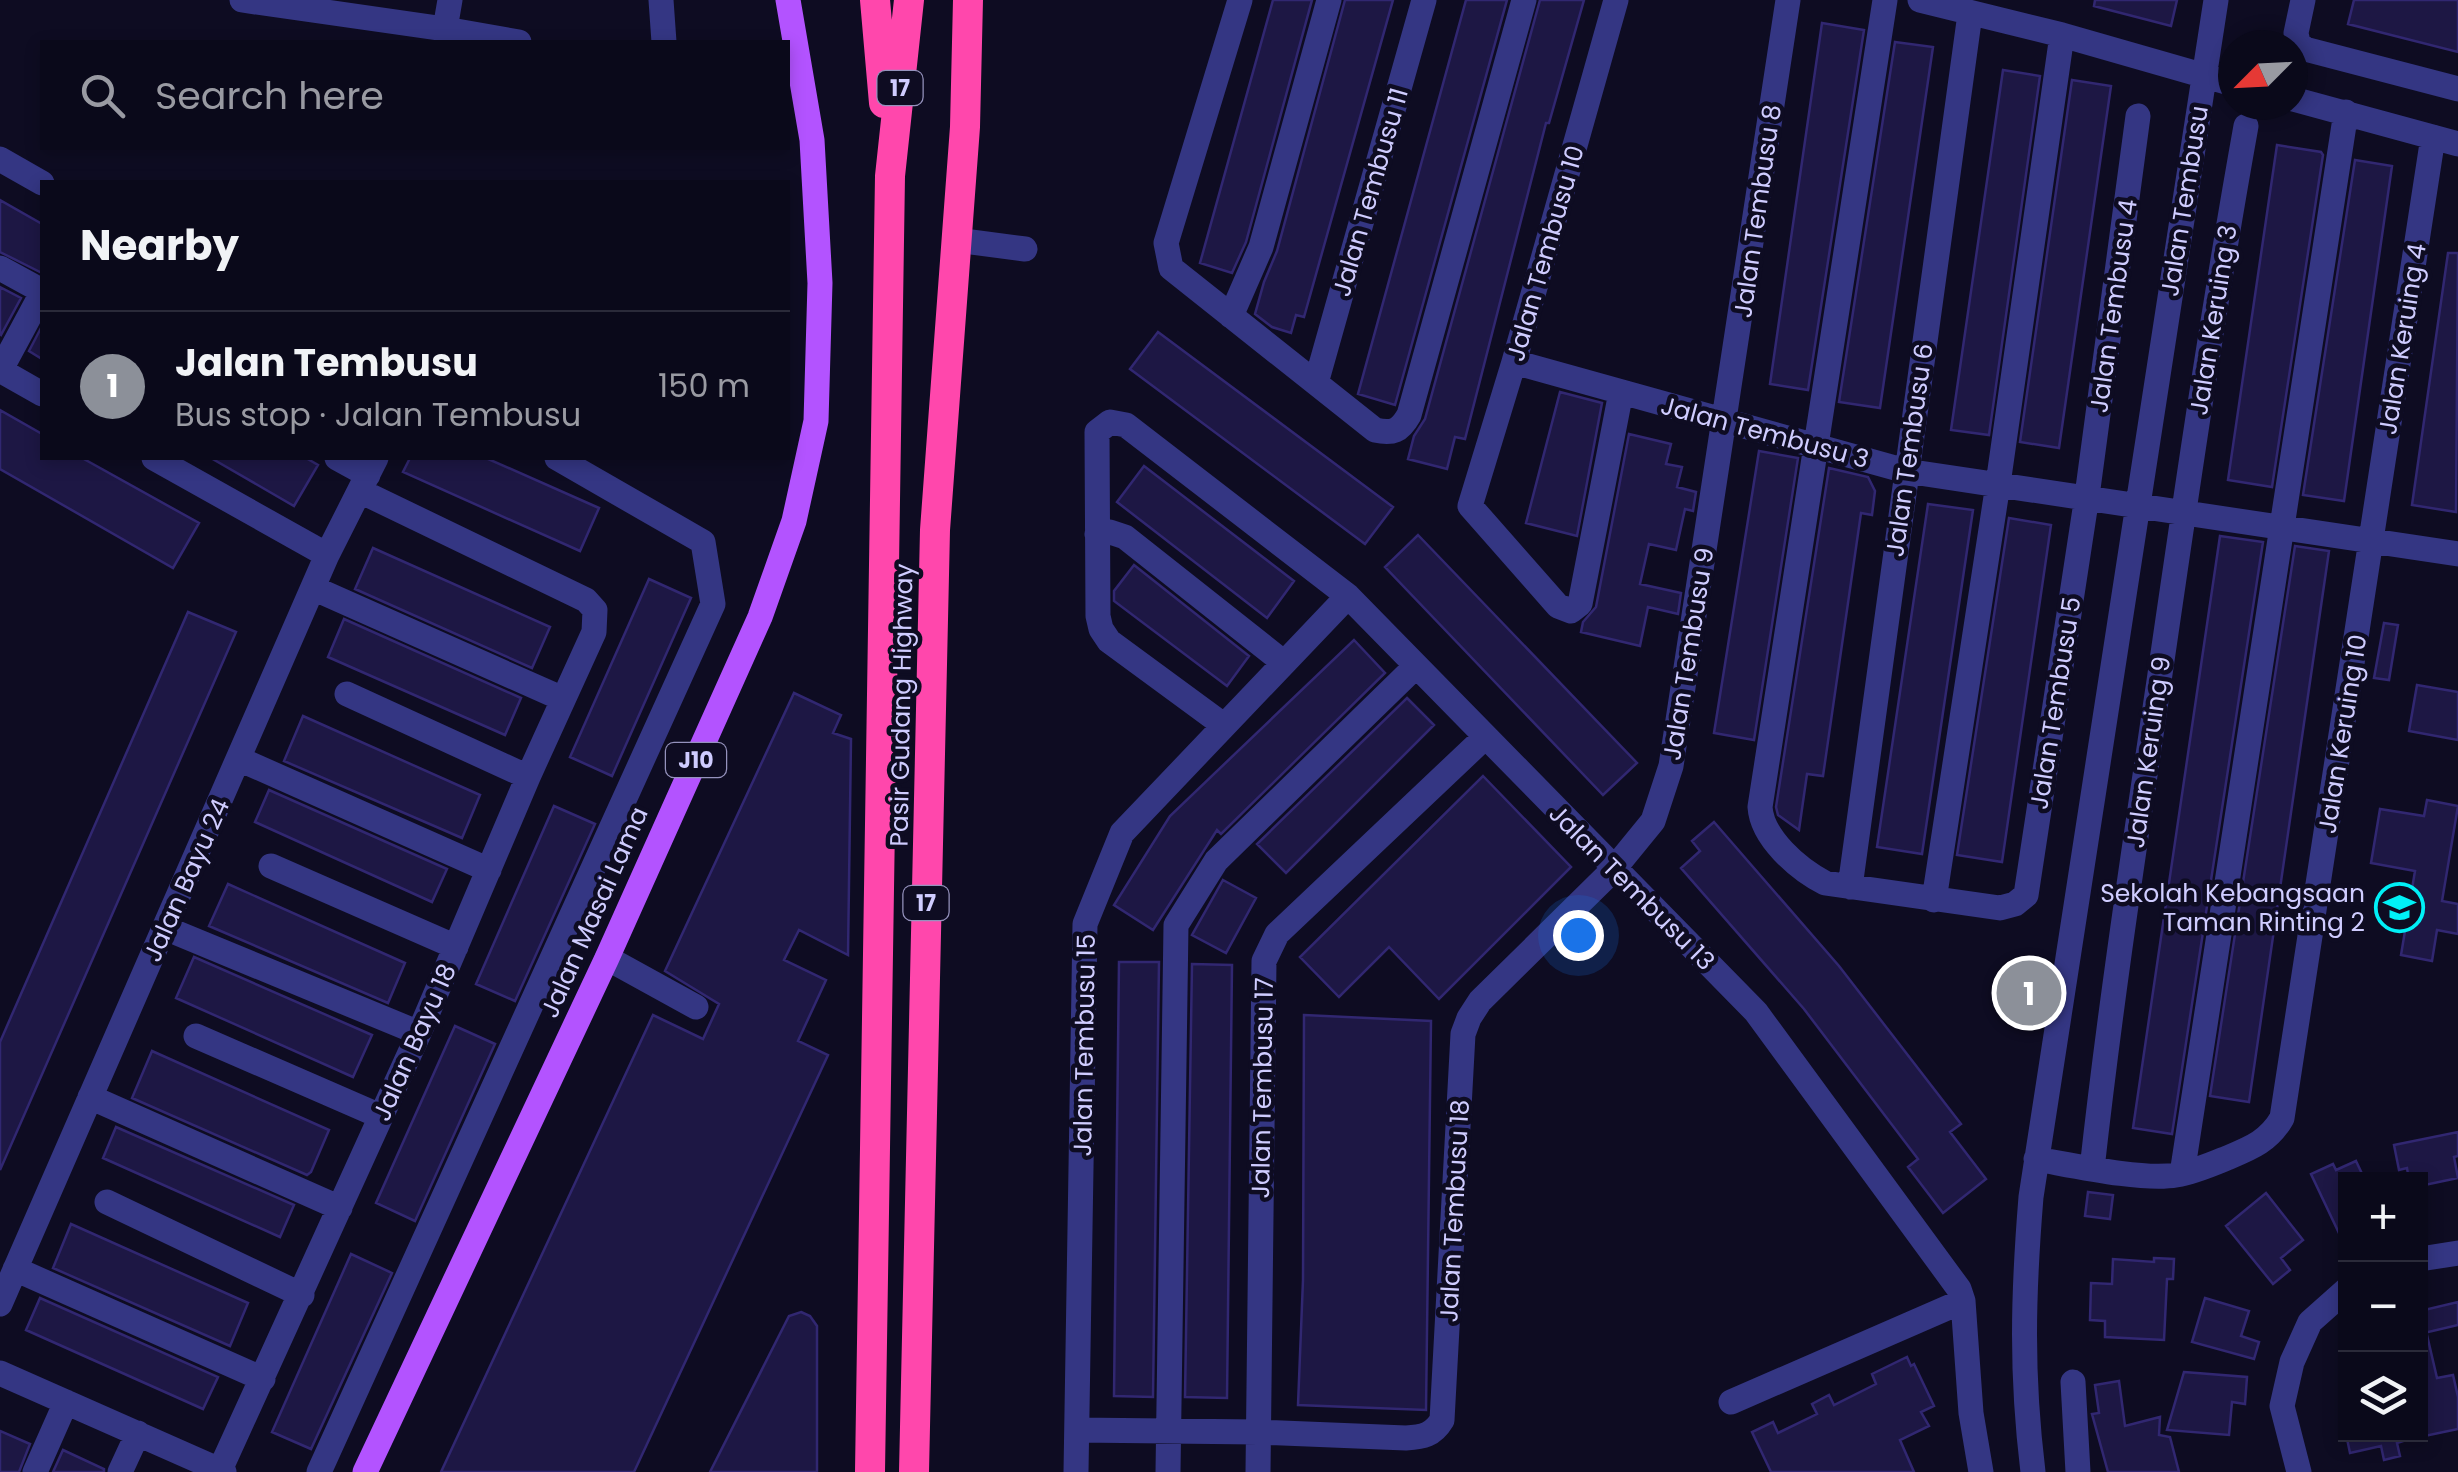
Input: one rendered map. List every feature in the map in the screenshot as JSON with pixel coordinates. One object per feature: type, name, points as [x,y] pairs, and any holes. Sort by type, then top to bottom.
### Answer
[{"type":"highway","points":[[876,0],[890,176]]},
{"type":"highway","name":"Pasir Gudang Highway","points":[[870,1472],[890,176],[909,0]]},
{"type":"highway","name":"Pasir Gudang Highway","points":[[914,1472],[934,530],[965,127],[968,0]]},
{"type":"highway","points":[[965,127],[990,0]]},
{"type":"main road","name":"Jalan Masai Lama","points":[[365,1472],[607,958],[760,617],[794,521],[816,421],[820,284],[812,140],[788,0]]},
{"type":"street","points":[[242,0],[508,40]]},
{"type":"street","points":[[445,29],[450,0]]},
{"type":"street","points":[[1240,0],[1166,243],[1171,268],[1375,430],[1390,433],[1402,427],[1409,414],[1524,0]]},
{"type":"street","points":[[1231,316],[1261,246],[1328,0]]},
{"type":"street","name":"Jalan Tembusu 11","points":[[1316,383],[1424,0]]},
{"type":"street","name":"Jalan Tembusu 10","points":[[1616,0],[1470,506],[1558,606],[1571,610],[1580,604],[1621,392]]},
{"type":"street","name":"Jalan Tembusu 8","points":[[1726,422],[1788,0]]},
{"type":"street","points":[[1886,0],[1760,807],[1761,821],[1768,834],[1808,873],[1825,883],[1934,900],[2062,35]]},
{"type":"street","points":[[1920,0],[2218,80]]},
{"type":"street","name":"Jalan Tembusu","points":[[2033,1472],[2024,1401],[2022,1302],[2036,1160],[2216,0]]},
{"type":"street","points":[[2303,0],[2296,33],[2304,49],[2458,89]]},
{"type":"street","name":"Jalan Tembusu 6","points":[[1850,887],[1970,14]]},
{"type":"street","points":[[2308,103],[2446,140]]},
{"type":"street","points":[[2036,1160],[2092,1169],[2182,1174],[2346,112]]},
{"type":"street","name":"Jalan Tembusu 4","points":[[2087,496],[2138,116]]},
{"type":"street","name":"Jalan Keruing 3","points":[[2183,514],[2246,126]]},
{"type":"street","name":"Jalan Keruing 4","points":[[2371,541],[2446,140]]},
{"type":"street","points":[[0,159],[40,182]]},
{"type":"street","points":[[956,240],[1024,249]]},
{"type":"street","points":[[0,268],[40,291]]},
{"type":"street","points":[[40,296],[0,370],[40,393]]},
{"type":"street","name":"Jalan Tembusu 3","points":[[1514,362],[1906,471],[2458,554]]},
{"type":"street","name":"Jalan Tembusu 13","points":[[1098,534],[1097,432],[1110,422],[1126,426],[1348,596],[1756,1012],[1958,1289],[1963,1300],[1971,1413],[1981,1472]]},
{"type":"street","name":"Jalan Tembusu 9","points":[[1613,870],[1653,821],[1671,766],[1726,422]]},
{"type":"street","points":[[158,460],[326,556]]},
{"type":"street","points":[[341,460],[368,474]]},
{"type":"street","points":[[319,1472],[712,604],[703,542],[560,460]]},
{"type":"street","name":"Jalan Bayu 24","points":[[0,1304],[326,556],[368,474]]},
{"type":"street","name":"Jalan Bayu 18","points":[[222,1471],[594,632],[595,610],[574,593],[368,474]]},
{"type":"street","name":"Jalan Tembusu 5","points":[[1934,900],[2000,908],[2016,904],[2026,895],[2087,496]]},
{"type":"street","name":"Jalan Keruing 9","points":[[2092,1169],[2107,1030],[2183,514]]},
{"type":"street","points":[[1222,724],[1109,641],[1100,629],[1098,534],[1110,532],[1124,538],[1283,662]]},
{"type":"street","name":"Jalan Keruing 10","points":[[2182,1174],[2250,1149],[2272,1135],[2282,1118],[2371,541]]},
{"type":"street","points":[[312,588],[563,699]]},
{"type":"street","name":"Jalan Tembusu 15","points":[[1076,1472],[1086,924],[1122,833],[1348,596]]},
{"type":"street","points":[[1168,1472],[1176,925],[1216,861],[1416,666]]},
{"type":"street","points":[[347,694],[528,777]]},
{"type":"street","name":"Jalan Tembusu 17","points":[[1258,1472],[1264,960],[1277,934],[1485,736]]},
{"type":"street","points":[[239,759],[489,870]]},
{"type":"street","points":[[271,866],[456,948]]},
{"type":"street","name":"Jalan Tembusu 18","points":[[1258,1432],[1406,1438],[1436,1430],[1442,1420],[1463,1034],[1480,1001],[1613,870]]},
{"type":"street","points":[[165,928],[419,1033]]},
{"type":"street","points":[[607,958],[696,1007]]},
{"type":"street","points":[[196,1036],[380,1116]]},
{"type":"street","points":[[90,1098],[340,1208]]},
{"type":"street","points":[[108,1202],[302,1294]]},
{"type":"street","points":[[2428,1258],[2458,1253]]},
{"type":"street","points":[[15,1269],[263,1379]]},
{"type":"street","points":[[2299,1472],[2282,1406],[2292,1362],[2310,1322],[2338,1297]]},
{"type":"street","points":[[1731,1402],[1963,1300]]},
{"type":"street","points":[[0,1373],[222,1471]]},
{"type":"street","points":[[2072,1382],[2078,1472]]},
{"type":"street","points":[[35,1472],[66,1402]]},
{"type":"street","points":[[1077,1430],[1258,1432]]},
{"type":"street","points":[[120,1472],[138,1432]]},
{"type":"building","points":[[1273,0],[1312,0],[1246,242],[1232,273],[1200,263]]},
{"type":"building","points":[[1345,0],[1393,0],[1304,317],[1296,315],[1291,333],[1272,327],[1255,314],[1277,251]]},
{"type":"building","points":[[1466,0],[1507,0],[1395,405],[1358,394]]},
{"type":"building","points":[[1540,0],[1584,0],[1546,123],[1465,439],[1455,437],[1447,469],[1408,459],[1414,436],[1425,419]]},
{"type":"building","points":[[2095,0],[2177,0],[2171,26],[2094,6]]},
{"type":"building","points":[[2354,0],[2458,0],[2458,52],[2348,24]]},
{"type":"building","points":[[1822,23],[1864,30],[1808,390],[1770,384]]},
{"type":"building","points":[[1895,42],[1933,47],[1880,408],[1839,402]]},
{"type":"building","points":[[2003,70],[2040,76],[1989,435],[1951,430]]},
{"type":"building","points":[[2072,80],[2111,86],[2059,448],[2020,442]]},
{"type":"building","points":[[2277,145],[2323,155],[2272,487],[2228,480]]},
{"type":"building","points":[[2355,160],[2392,166],[2344,501],[2303,495]]},
{"type":"building","points":[[0,200],[40,223],[40,272],[0,252]]},
{"type":"building","points":[[2448,253],[2458,253],[2456,512],[2412,505]]},
{"type":"building","points":[[0,287],[21,298],[1,335],[0,334]]},
{"type":"building","points":[[40,330],[40,358],[29,351]]},
{"type":"building","points":[[1158,332],[1393,507],[1365,544],[1130,369]]},
{"type":"building","points":[[1560,392],[1602,403],[1577,536],[1526,523]]},
{"type":"building","points":[[0,410],[40,433],[40,460],[86,460],[199,523],[173,568],[0,469]]},
{"type":"building","points":[[1629,434],[1671,444],[1666,464],[1682,467],[1677,487],[1696,492],[1693,511],[1685,509],[1676,550],[1649,544],[1640,584],[1681,593],[1678,614],[1648,607],[1640,646],[1581,632],[1583,622],[1596,607]]},
{"type":"building","points":[[1759,451],[1798,458],[1754,740],[1714,733]]},
{"type":"building","points":[[214,460],[309,460],[318,465],[294,506]]},
{"type":"building","points":[[409,460],[491,460],[599,508],[580,551],[403,472]]},
{"type":"building","points":[[1144,466],[1294,581],[1267,618],[1117,502]]},
{"type":"building","points":[[1829,468],[1868,477],[1875,491],[1872,515],[1861,513],[1823,776],[1807,774],[1799,830],[1778,815],[1776,807]]},
{"type":"building","points":[[1928,504],[1973,510],[1922,854],[1877,847]]},
{"type":"building","points":[[2009,518],[2051,525],[2002,862],[1957,855]]},
{"type":"building","points":[[1418,535],[1637,763],[1603,795],[1385,567]]},
{"type":"building","points":[[2220,536],[2263,542],[2172,1134],[2133,1128]]},
{"type":"building","points":[[2295,546],[2329,551],[2249,1102],[2210,1096]]},
{"type":"building","points":[[373,548],[550,627],[532,668],[355,589]]},
{"type":"building","points":[[1134,565],[1249,656],[1227,686],[1114,601],[1114,591]]},
{"type":"building","points":[[649,579],[691,598],[612,776],[570,757]]},
{"type":"building","points":[[188,612],[236,632],[0,1170],[0,1042]]},
{"type":"building","points":[[344,619],[521,698],[505,735],[328,657]]},
{"type":"building","points":[[2384,623],[2398,625],[2389,680],[2374,678]]},
{"type":"building","points":[[1354,640],[1385,673],[1221,834],[1217,830],[1153,930],[1114,905],[1170,816]]},
{"type":"building","points":[[2417,685],[2458,692],[2458,740],[2409,731]]},
{"type":"building","points":[[794,693],[841,715],[833,733],[851,739],[848,955],[799,930],[784,960],[826,980],[798,1041],[828,1055],[634,1472],[441,1472],[653,1015],[703,1039],[719,1004],[665,971]]},
{"type":"building","points":[[1407,698],[1434,725],[1286,873],[1257,844]]},
{"type":"building","points":[[303,716],[480,795],[462,838],[284,761]]},
{"type":"building","points":[[1483,776],[1571,867],[1439,999],[1389,947],[1339,997],[1300,957]]},
{"type":"building","points":[[269,790],[447,869],[432,902],[255,822]]},
{"type":"building","points":[[2427,800],[2458,806],[2442,901],[2458,904],[2458,934],[2437,930],[2432,961],[2401,955],[2415,871],[2371,863],[2380,809],[2424,816]]},
{"type":"building","points":[[554,806],[595,824],[515,1001],[476,984]]},
{"type":"building","points":[[1714,822],[1839,966],[1961,1124],[1950,1132],[1986,1179],[1943,1213],[1908,1167],[1918,1159],[1804,1009],[1681,868],[1700,851],[1692,841]]},
{"type":"building","points":[[1223,880],[1256,898],[1226,953],[1192,935]]},
{"type":"building","points":[[228,884],[405,963],[388,1003],[209,926]]},
{"type":"building","points":[[194,957],[372,1035],[353,1077],[176,998]]},
{"type":"building","points":[[1119,962],[1159,962],[1153,1397],[1114,1396]]},
{"type":"building","points":[[1192,964],[1232,965],[1227,1398],[1185,1397]]},
{"type":"building","points":[[1304,1015],[1431,1021],[1426,1410],[1298,1405],[1303,1280]]},
{"type":"building","points":[[455,1026],[495,1044],[415,1221],[376,1203]]},
{"type":"building","points":[[152,1051],[329,1130],[311,1172],[307,1175],[132,1098]]},
{"type":"building","points":[[116,1127],[294,1205],[280,1237],[103,1158]]},
{"type":"building","points":[[2458,1132],[2458,1156],[2454,1157],[2458,1178],[2428,1184],[2428,1172],[2399,1170],[2394,1145]]},
{"type":"building","points":[[2356,1161],[2361,1172],[2338,1172],[2338,1231],[2311,1174],[2333,1164],[2336,1170]]},
{"type":"building","points":[[2088,1192],[2113,1195],[2110,1219],[2085,1216]]},
{"type":"building","points":[[2266,1193],[2303,1240],[2281,1258],[2290,1270],[2273,1284],[2226,1226]]},
{"type":"building","points":[[71,1224],[248,1303],[230,1346],[53,1268]]},
{"type":"building","points":[[351,1254],[392,1273],[311,1449],[272,1432]]},
{"type":"building","points":[[2154,1258],[2174,1259],[2173,1279],[2167,1279],[2164,1340],[2105,1337],[2105,1321],[2090,1320],[2091,1283],[2112,1284],[2113,1259],[2154,1262]]},
{"type":"building","points":[[40,1298],[218,1377],[203,1409],[26,1330]]},
{"type":"building","points":[[2205,1298],[2249,1311],[2241,1336],[2259,1342],[2254,1359],[2192,1342]]},
{"type":"building","points":[[2458,1302],[2458,1325],[2428,1332],[2428,1309]]},
{"type":"building","points":[[801,1312],[817,1326],[817,1472],[710,1472],[789,1316]]},
{"type":"building","points":[[2428,1339],[2437,1378],[2453,1375],[2458,1429],[2428,1435]]},
{"type":"building","points":[[1907,1357],[1934,1406],[1921,1412],[1929,1426],[1900,1440],[1914,1472],[1771,1472],[1752,1432],[1773,1422],[1778,1433],[1817,1414],[1812,1404],[1829,1395],[1834,1405],[1876,1384],[1872,1374]]},
{"type":"building","points":[[2184,1372],[2247,1377],[2245,1404],[2232,1402],[2229,1435],[2167,1430]]},
{"type":"building","points":[[2119,1381],[2125,1426],[2160,1417],[2159,1435],[2170,1437],[2179,1472],[2108,1472],[2092,1414],[2099,1413],[2095,1385]]},
{"type":"building","points":[[0,1431],[30,1444],[19,1472],[0,1472]]},
{"type":"building","points":[[2348,1442],[2400,1442],[2400,1456],[2384,1460],[2381,1446],[2350,1453]]},
{"type":"building","points":[[63,1450],[104,1469],[104,1472],[53,1472]]},
{"type":"place","name":"Sekolah Kebangsaan Taman Rinting 2","points":[[2400,907]]},
{"type":"place","name":"Jalan Tembusu","points":[[2029,993]]}]
